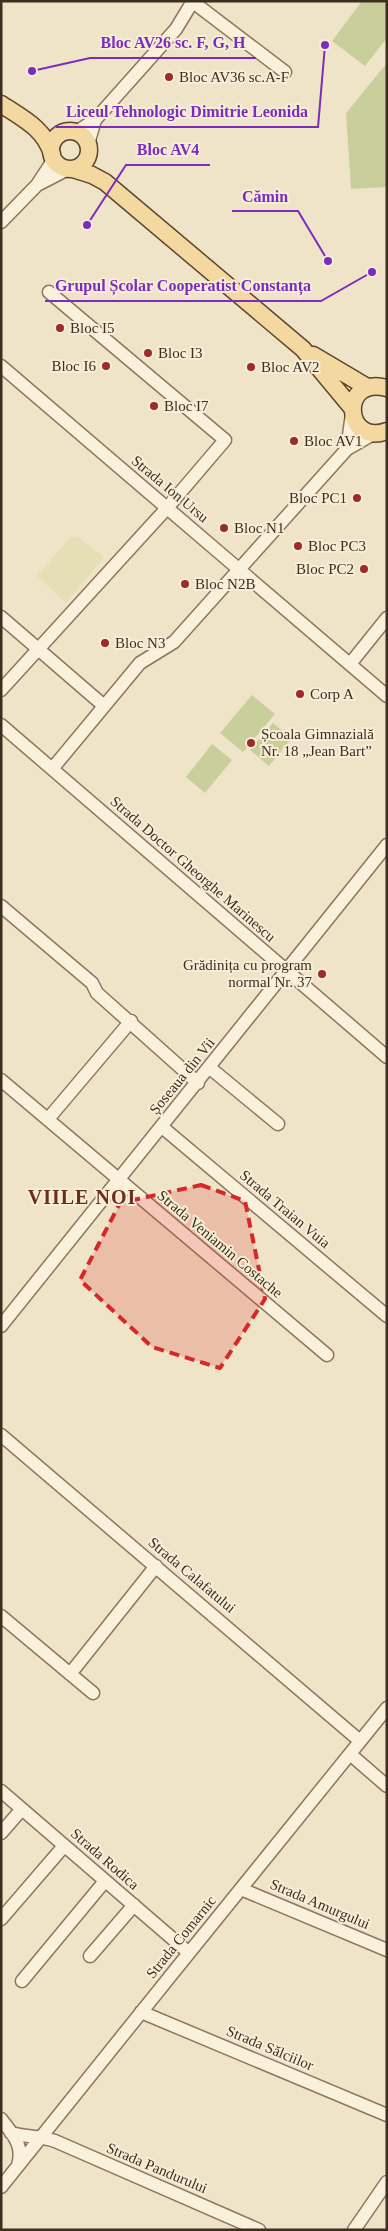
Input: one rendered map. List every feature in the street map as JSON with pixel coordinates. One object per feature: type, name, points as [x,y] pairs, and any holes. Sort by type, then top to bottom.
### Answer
[{"type":"main road","points":[[1,104],[36,128],[49,144],[53,157],[62,167],[92,175],[105,182],[303,349],[352,411],[361,428],[383,433]]},
{"type":"main road","points":[[36,128],[54,132],[70,132],[86,139],[105,182]]},
{"type":"main road","points":[[53,157],[54,141],[70,132]]},
{"type":"main road","points":[[70,169],[84,163],[89,148]]},
{"type":"main road","points":[[303,349],[380,386]]},
{"type":"main road","points":[[352,411],[359,393],[380,386]]},
{"type":"street","points":[[70,132],[95,120],[176,29],[193,1],[285,72]]},
{"type":"street","points":[[89,148],[95,120]]},
{"type":"street","points":[[1,222],[37,186],[53,157]]},
{"type":"street","points":[[37,186],[70,169]]},
{"type":"street","points":[[1,690],[167,508],[225,440],[49,292]]},
{"type":"street","name":"Strada Ion Ursu","points":[[1,366],[387,696]]},
{"type":"street","points":[[347,449],[352,411]]},
{"type":"street","points":[[52,769],[140,663],[174,642],[347,449],[383,433]]},
{"type":"street","points":[[1,616],[104,705]]},
{"type":"street","points":[[350,664],[387,618]]},
{"type":"street","name":"Strada Doctor Gheorghe Marinescu","points":[[1,725],[387,1057]]},
{"type":"street","name":"Șoseaua din Vii","points":[[1,1326],[198,1084],[387,845]]},
{"type":"street","points":[[1,906],[92,983],[97,993],[198,1084]]},
{"type":"street","points":[[48,1119],[131,1022]]},
{"type":"street","points":[[210,1068],[278,1124]]},
{"type":"street","name":"Strada Veniamin Costache","points":[[1,1080],[327,1355]]},
{"type":"street","name":"Strada Traian Vuia","points":[[162,1127],[387,1316]]},
{"type":"street","name":"Strada Calafatului","points":[[1,1435],[360,1740]]},
{"type":"street","points":[[70,1674],[156,1566]]},
{"type":"street","points":[[1,1616],[93,1693]]},
{"type":"street","name":"Strada Comarnic","points":[[1,2187],[43,2137],[188,1952],[387,1708]]},
{"type":"street","points":[[350,1754],[387,1786]]},
{"type":"street","name":"Strada Rodica","points":[[1,1791],[188,1952]]},
{"type":"street","points":[[1,1833],[22,1809]]},
{"type":"street","points":[[1,1919],[64,1846]]},
{"type":"street","points":[[22,1980],[105,1881]]},
{"type":"street","name":"Strada Amurgului","points":[[241,1889],[387,1950]]},
{"type":"street","points":[[90,1956],[134,1906]]},
{"type":"street","name":"Strada Sălciilor","points":[[141,2012],[387,2115]]},
{"type":"street","points":[[1,2120],[18,2141],[21,2152],[17,2167]]},
{"type":"street","name":"Strada Pandurului","points":[[11,2133],[43,2137],[259,2230]]},
{"type":"street","points":[[354,2230],[387,2182]]},
{"type":"highlighted area","points":[[201,1185],[245,1201],[265,1299],[220,1368],[152,1347],[80,1280],[120,1203]]},
{"type":"shaded area","points":[[71,537],[78,537],[104,557],[66,603],[37,576]]},
{"type":"green space","points":[[362,1],[387,1],[387,38],[365,66],[332,41]]},
{"type":"green space","points":[[387,63],[387,187],[351,189],[346,113]]},
{"type":"green space","points":[[252,695],[275,714],[243,752],[220,733]]},
{"type":"green space","points":[[273,723],[292,738],[269,766],[250,750]]},
{"type":"green space","points":[[212,744],[232,760],[205,793],[186,777]]},
{"type":"place","name":"Liceul Tehnologic Dimitrie Leonida","points":[[325,45]]},
{"type":"place","name":"Bloc AV26 sc. F, G, H","points":[[32,71]]},
{"type":"place","name":"Bloc AV36 sc.A-F","points":[[169,77]]},
{"type":"place","name":"Bloc AV4","points":[[87,225]]},
{"type":"place","name":"Cămin","points":[[328,261]]},
{"type":"place","name":"Grupul Școlar Cooperatist Constanța","points":[[372,272]]},
{"type":"place","name":"Bloc I5","points":[[60,328]]},
{"type":"place","name":"Bloc I3","points":[[148,353]]},
{"type":"place","name":"Bloc I6","points":[[106,366]]},
{"type":"place","name":"Bloc AV2","points":[[251,367]]},
{"type":"place","name":"Bloc I7","points":[[154,406]]},
{"type":"place","name":"Bloc AV1","points":[[294,441]]},
{"type":"place","name":"Bloc PC1","points":[[357,498]]},
{"type":"place","name":"Bloc N1","points":[[224,528]]},
{"type":"place","name":"Bloc PC3","points":[[298,546]]},
{"type":"place","name":"Bloc PC2","points":[[364,569]]},
{"type":"place","name":"Bloc N2B","points":[[185,584]]},
{"type":"place","name":"Bloc N3","points":[[105,643]]},
{"type":"place","name":"Corp A","points":[[300,694]]},
{"type":"place","name":"Școala Gimnazială Nr. 18 „Jean Bart”","points":[[251,743]]},
{"type":"place","name":"Grădinița cu program normal Nr. 37","points":[[322,974]]},
{"type":"district","name":"VIILE NOI","points":[[82,1197]]}]
